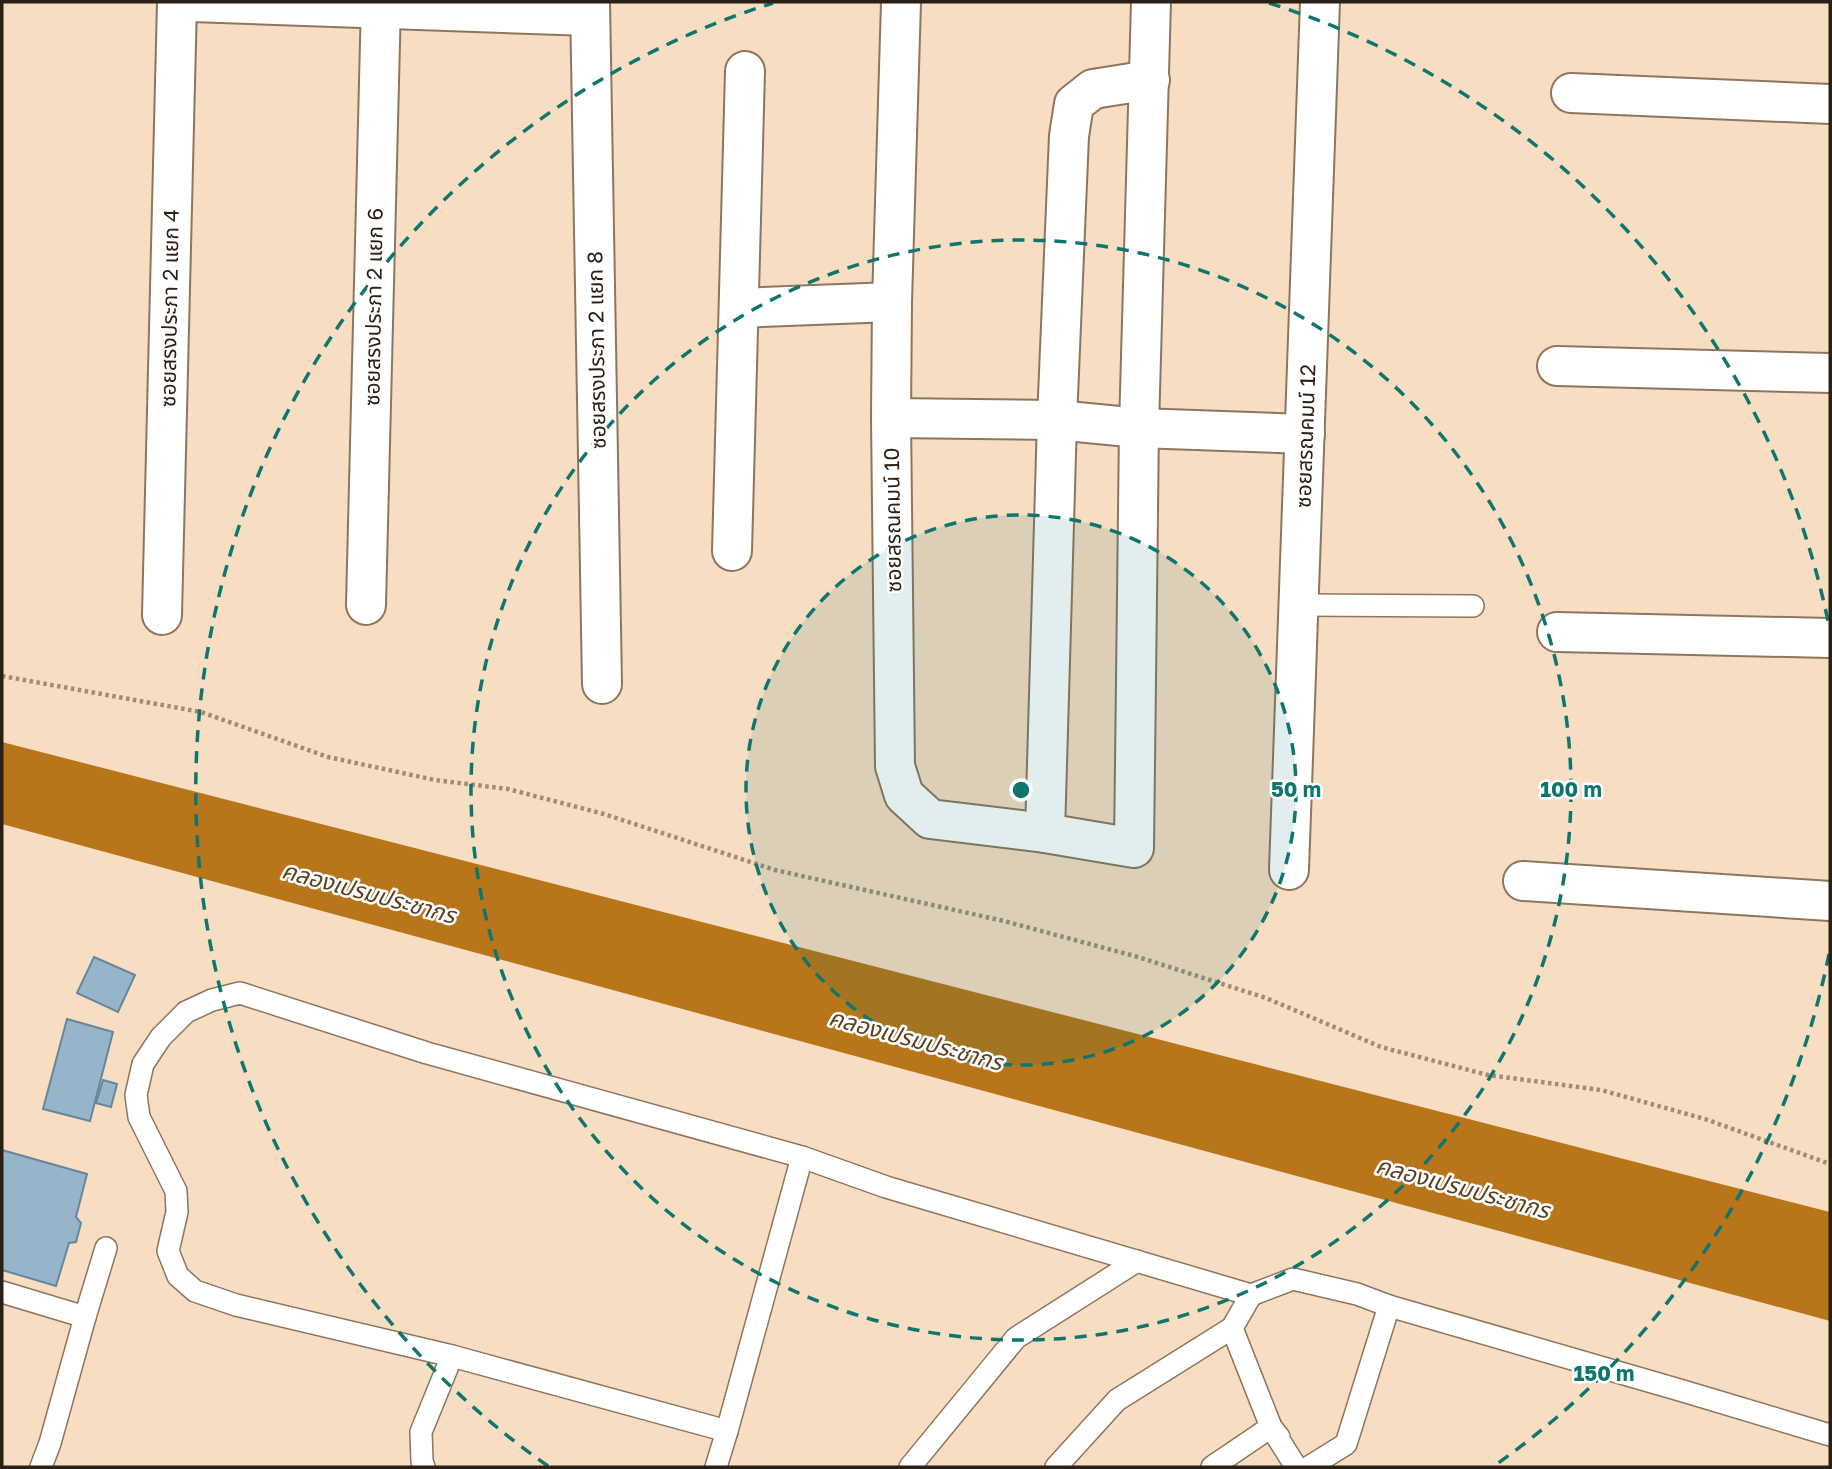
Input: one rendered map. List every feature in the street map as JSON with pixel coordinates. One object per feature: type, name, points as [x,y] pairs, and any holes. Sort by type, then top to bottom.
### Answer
[{"type":"street","name":"ซอยสรงประภา 2 แยก 4","points":[[162,615],[177,2]]},
{"type":"street","points":[[192,2],[590,9]]},
{"type":"street","name":"ซอยสรณคมน์ 10","points":[[901,2],[891,418],[895,766],[904,795],[930,819],[1045,833],[1134,848],[1139,428]]},
{"type":"street","points":[[1139,428],[1152,2]]},
{"type":"street","name":"ซอยสรณคมน์ 12","points":[[1289,870],[1320,2]]},
{"type":"street","name":"ซอยสรงประภา 2 แยก 6","points":[[366,605],[381,5]]},
{"type":"street","name":"ซอยสรงประภา 2 แยก 8","points":[[590,9],[602,684]]},
{"type":"street","points":[[732,551],[745,71]]},
{"type":"street","points":[[1045,833],[1057,420],[1069,136],[1074,104],[1093,89],[1150,80]]},
{"type":"street","points":[[1571,93],[1830,104]]},
{"type":"street","points":[[739,308],[892,302]]},
{"type":"street","points":[[1557,366],[1830,373]]},
{"type":"street","points":[[891,418],[1057,420],[1139,428],[1305,434]]},
{"type":"street","points":[[1557,632],[1830,638]]},
{"type":"street","points":[[1523,881],[1830,901]]},
{"type":"lane","points":[[1299,605],[1473,606]]},
{"type":"lane","points":[[727,1431],[452,1356],[236,1305],[195,1291],[178,1276],[168,1251],[177,1212],[176,1191],[139,1116],[136,1095],[143,1065],[160,1037],[186,1012],[212,1000],[240,993],[427,1053],[802,1157],[886,1187],[1251,1295],[1293,1279],[1357,1294],[1389,1306],[1830,1435]]},
{"type":"lane","points":[[716,1467],[802,1157]]},
{"type":"lane","points":[[41,1467],[106,1248]]},
{"type":"lane","points":[[911,1467],[1016,1338],[1137,1261]]},
{"type":"lane","points":[[2,1292],[85,1317]]},
{"type":"lane","points":[[1056,1467],[1117,1400],[1232,1328],[1251,1295]]},
{"type":"lane","points":[[1309,1467],[1346,1444],[1389,1306]]},
{"type":"lane","points":[[1232,1328],[1271,1427],[1298,1467]]},
{"type":"lane","points":[[424,1467],[421,1432],[452,1356]]},
{"type":"lane","points":[[1212,1467],[1271,1427]]},
{"type":"path","points":[[2,676],[201,712],[328,757],[435,780],[508,789],[604,814],[775,870],[1031,928],[1138,957],[1266,998],[1381,1047],[1488,1075],[1601,1090],[1704,1119],[1830,1164]]},
{"type":"water","name":"คลองเปรมประชากร","points":[[2,742],[1830,1212],[1830,1321],[2,824]]},
{"type":"building","points":[[94,957],[135,975],[118,1012],[77,993]]},
{"type":"building","points":[[67,1019],[113,1032],[90,1121],[43,1109]]},
{"type":"building","points":[[103,1080],[117,1084],[111,1107],[96,1103]]},
{"type":"building","points":[[2,1150],[87,1174],[76,1217],[81,1223],[76,1242],[69,1243],[56,1286],[2,1270]]}]
